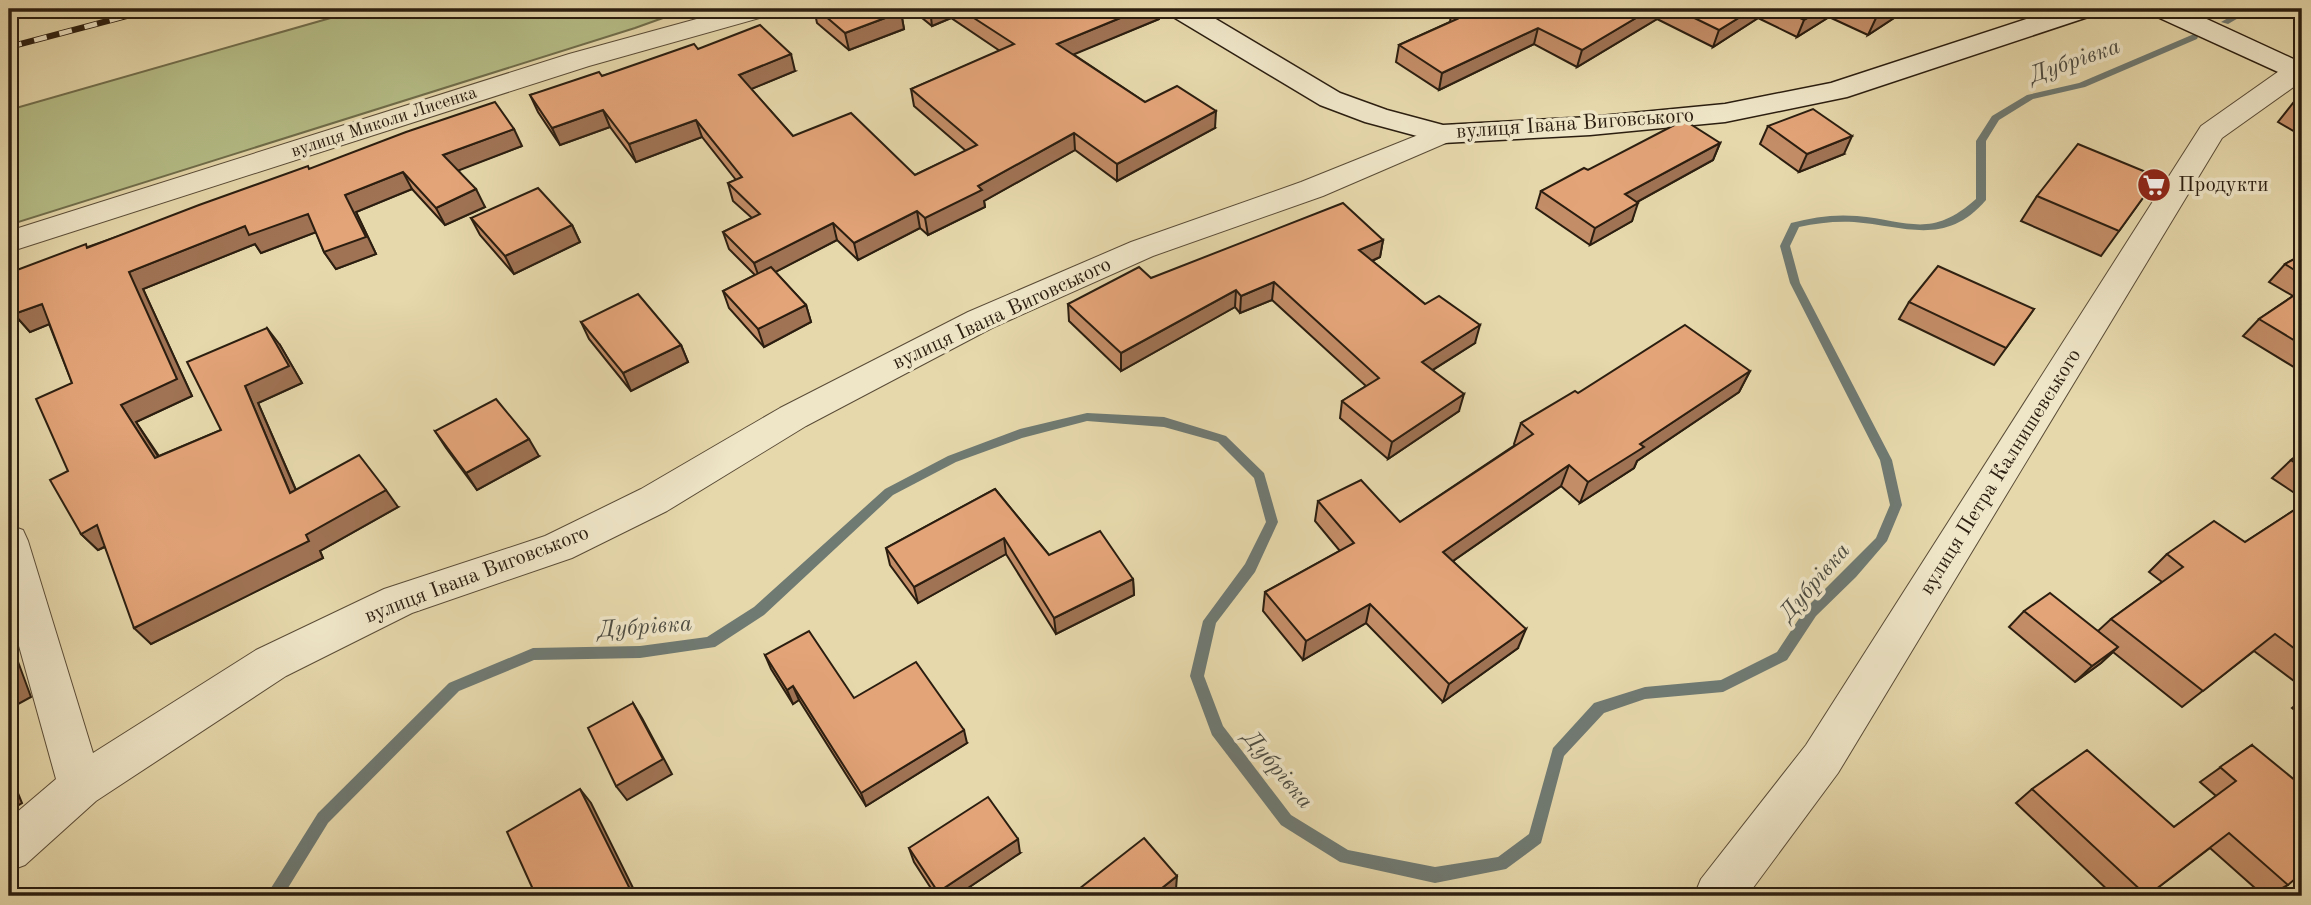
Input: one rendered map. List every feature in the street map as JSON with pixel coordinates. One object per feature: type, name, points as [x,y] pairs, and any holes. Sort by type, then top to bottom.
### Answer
[{"type":"main road","points":[[1180,9],[1330,99],[1376,116],[1443,134]]},
{"type":"main road","name":"вулиця Івана Виговського","points":[[1443,134],[1590,126],[1725,113],[1825,93],[2084,9]]},
{"type":"main road","points":[[2163,9],[2301,71]]},
{"type":"street","name":"вулиця Миколи Лисенка","points":[[9,242],[579,60],[761,9]]},
{"type":"street","name":"вулиця Петра Калнишевського","points":[[1718,896],[1822,760],[2211,132],[2301,71]]},
{"type":"street","name":"вулиця Івана Виговського","points":[[9,849],[80,786],[271,663],[398,601],[558,547],[654,500],[793,417],[980,320],[1142,249],[1312,189],[1443,134]]},
{"type":"street","points":[[9,541],[80,786]]},
{"type":"green space","points":[[362,9],[688,9],[9,225],[9,110]]},
{"type":"building","points":[[817,9],[898,9],[901,12],[845,33]]},
{"type":"building","points":[[960,9],[1142,9],[1057,44],[1145,102],[1177,86],[1216,111],[1117,164],[1074,133],[978,186],[982,190],[925,218],[917,211],[854,243],[833,223],[754,263],[723,232],[760,214],[728,183],[742,177],[696,120],[629,144],[603,110],[552,128],[530,95],[599,72],[602,76],[694,44],[698,49],[760,25],[791,54],[739,75],[793,136],[851,113],[915,175],[977,145],[911,89],[1014,44]]},
{"type":"building","points":[[1466,9],[1525,9],[1532,13],[1540,9],[1651,9],[1582,50],[1538,28],[1442,73],[1399,45],[1457,19],[1451,15]]},
{"type":"building","points":[[1676,9],[1753,9],[1719,30]]},
{"type":"building","points":[[1780,9],[1823,9],[1804,20]]},
{"type":"building","points":[[1855,9],[1891,9],[1876,18]]},
{"type":"building","points":[[495,102],[514,129],[443,155],[476,189],[436,208],[403,172],[345,195],[366,237],[324,252],[308,214],[249,235],[245,226],[129,272],[177,379],[121,405],[155,458],[221,430],[187,362],[267,328],[289,366],[245,386],[290,493],[359,455],[386,490],[306,535],[309,541],[134,628],[97,525],[81,534],[50,480],[68,471],[36,399],[72,383],[42,304],[14,314],[9,299],[9,273],[86,244],[87,248],[199,205],[308,166],[309,169]]},
{"type":"building","points":[[1813,109],[1852,136],[1807,154],[1768,126]]},
{"type":"building","points":[[1684,120],[1720,143],[1625,194],[1638,203],[1595,228],[1541,191],[1584,168],[1588,170]]},
{"type":"building","points":[[2078,144],[2158,177],[2119,231],[2037,196]]},
{"type":"building","points":[[538,188],[572,225],[505,256],[471,218]]},
{"type":"building","points":[[1343,203],[1383,240],[1359,250],[1425,304],[1439,296],[1480,325],[1422,362],[1464,394],[1392,442],[1342,401],[1379,378],[1274,282],[1241,296],[1236,290],[1121,353],[1068,304],[1139,267],[1151,278]]},
{"type":"building","points":[[2302,255],[2302,275],[2285,264]]},
{"type":"building","points":[[1938,266],[2034,309],[2006,348],[1909,302]]},
{"type":"building","points":[[771,267],[806,305],[758,329],[723,291]]},
{"type":"building","points":[[2302,290],[2302,345],[2259,319]]},
{"type":"building","points":[[638,294],[681,345],[623,373],[581,322]]},
{"type":"building","points":[[1685,325],[1750,371],[1640,444],[1644,447],[1588,482],[1569,465],[1443,552],[1526,629],[1449,684],[1370,604],[1306,641],[1265,592],[1354,543],[1318,501],[1361,480],[1400,522],[1533,434],[1521,423],[1575,391],[1578,393]]},
{"type":"building","points":[[496,399],[529,439],[466,473],[435,431]]},
{"type":"building","points":[[2302,452],[2302,468],[2291,460]]},
{"type":"building","points":[[995,489],[1049,555],[1100,531],[1133,579],[1054,618],[1004,538],[914,587],[886,548]]},
{"type":"building","points":[[2302,505],[2302,654],[2275,634],[2203,691],[2111,619],[2183,567],[2167,554],[2214,521],[2245,542]]},
{"type":"building","points":[[2050,593],[2118,647],[2092,666],[2024,611]]},
{"type":"building","points":[[809,631],[854,698],[916,662],[964,730],[861,793],[793,686],[787,690],[765,655]]},
{"type":"building","points":[[633,703],[663,759],[616,786],[588,728]]},
{"type":"building","points":[[2252,745],[2302,786],[2302,873],[2288,885],[2229,833],[2147,896],[2032,789],[2087,750],[2174,827],[2236,781],[2220,767]]},
{"type":"building","points":[[580,789],[632,893],[627,896],[536,896],[507,832]]},
{"type":"building","points":[[988,797],[1018,839],[938,892],[909,848]]},
{"type":"building","points":[[1144,838],[1177,876],[1152,896],[1070,896]]},
{"type":"waterway","name":"Дубрівка","points":[[2225,22],[2250,9]]},
{"type":"waterway","name":"Дубрівка","points":[[274,896],[323,818],[454,687],[533,654],[640,652],[710,643],[759,611],[889,492],[952,459],[1020,434],[1087,417],[1164,422],[1222,439],[1260,476],[1272,522],[1250,568],[1210,621],[1197,676],[1217,730],[1286,820],[1345,857],[1435,875],[1501,864],[1536,838],[1558,753],[1599,708],[1645,693],[1723,686],[1782,656],[1811,612],[1881,541],[1896,505],[1886,460],[1795,283],[1785,246],[1795,225],[1839,219],[1921,228],[1950,223],[1981,200],[1981,141],[1995,118],[2030,97],[2082,85],[2194,37]]},
{"type":"railway","points":[[9,47],[153,9]]},
{"type":"place","name":"Продукти","points":[[2154,185]]}]
